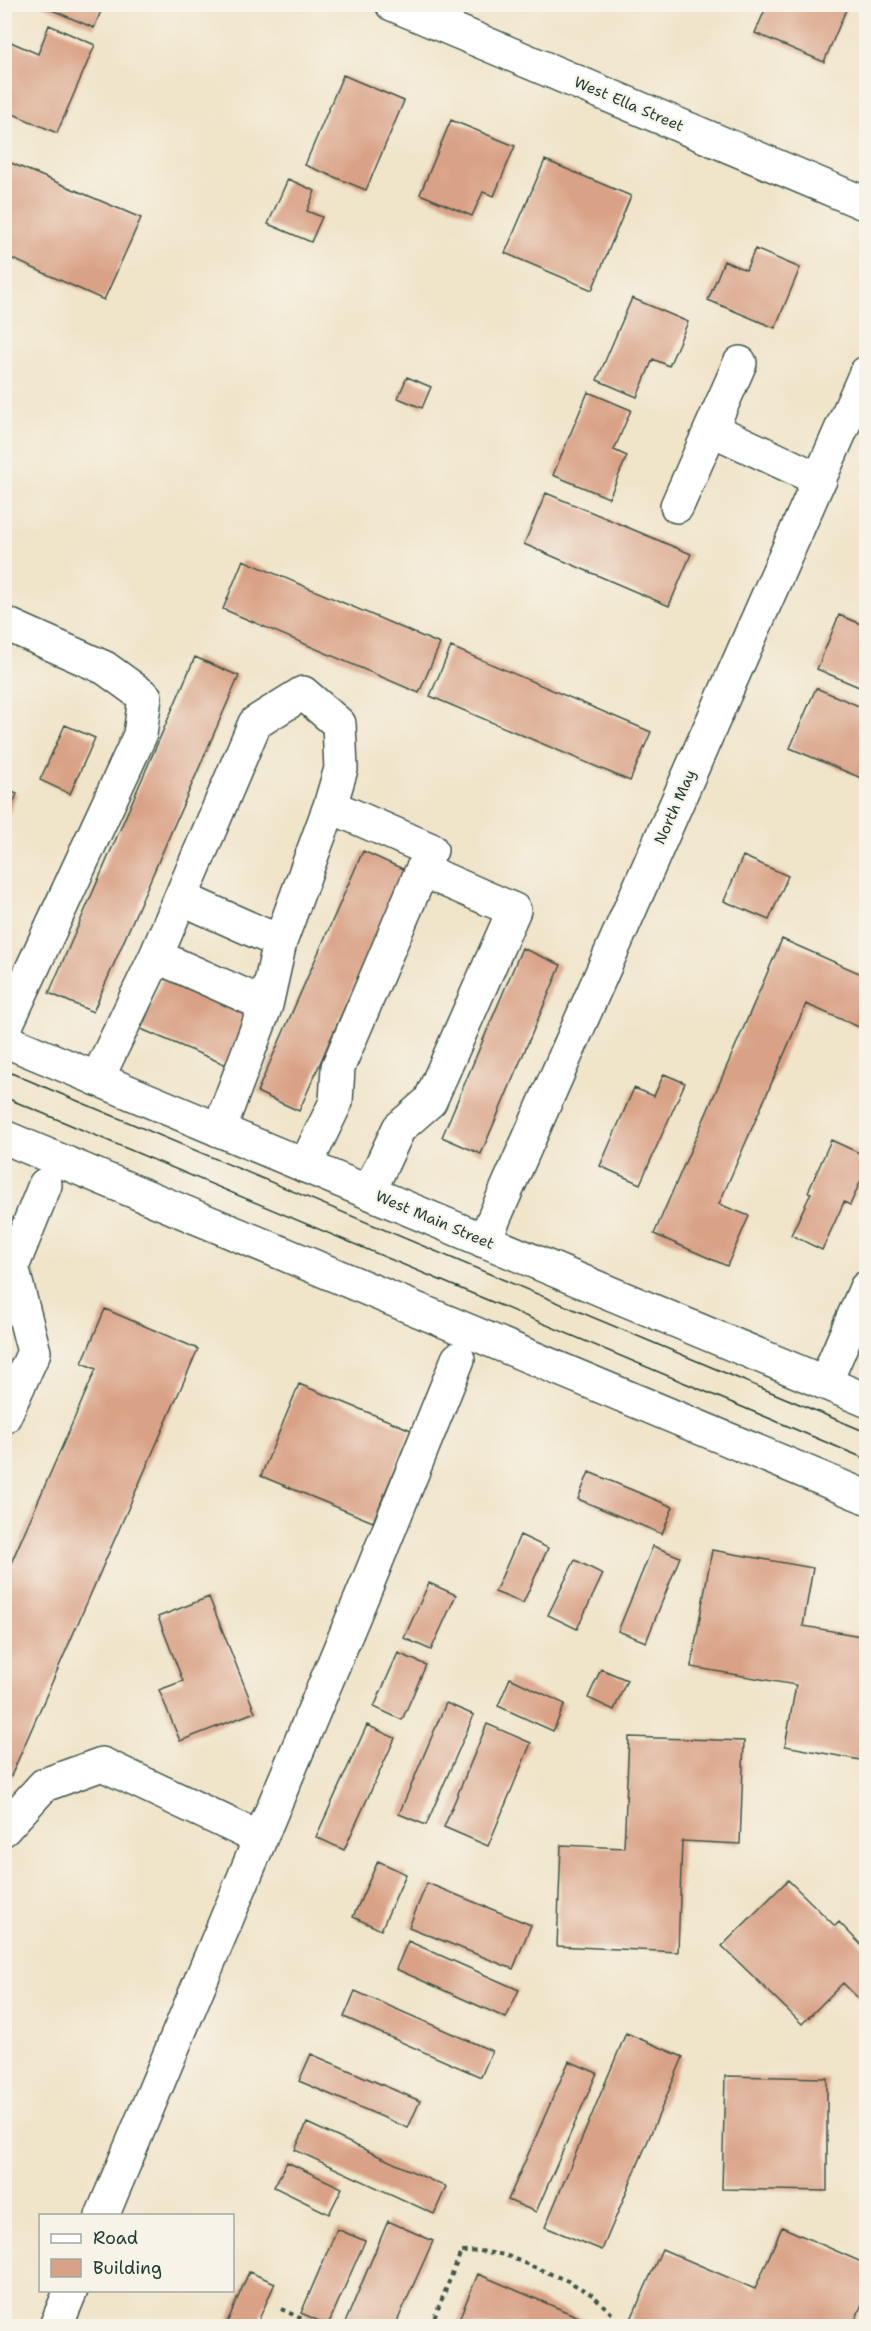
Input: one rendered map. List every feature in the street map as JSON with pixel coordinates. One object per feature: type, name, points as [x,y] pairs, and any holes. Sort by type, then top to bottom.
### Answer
[{"type":"main road","name":"West Ella Street","points":[[392,4],[867,204]]},
{"type":"main road","points":[[677,506],[740,363]]},
{"type":"main road","name":"North May","points":[[484,1241],[867,373]]},
{"type":"main road","points":[[711,429],[820,480]]},
{"type":"main road","points":[[4,623],[105,668],[145,697],[141,735],[4,1030]]},
{"type":"main road","points":[[97,1079],[156,956],[255,723],[303,693],[339,724],[341,769],[330,806],[280,942],[266,1005],[219,1130]]},
{"type":"main road","points":[[330,806],[431,850]]},
{"type":"main road","points":[[305,1166],[336,1102],[338,1067],[422,870],[514,910],[430,1101],[399,1128],[369,1192]]},
{"type":"main road","points":[[181,898],[280,942]]},
{"type":"main road","points":[[156,956],[266,1005]]},
{"type":"main road","name":"West Main Street","points":[[4,1040],[867,1400]]},
{"type":"main road","points":[[4,1137],[867,1497]]},
{"type":"main road","points":[[4,1417],[34,1352],[12,1267],[45,1185]]},
{"type":"main road","points":[[825,1383],[867,1288]]},
{"type":"main road","points":[[103,2214],[368,1582],[458,1359]]},
{"type":"main road","points":[[4,1829],[44,1785],[102,1764],[259,1838]]},
{"type":"main road","points":[[56,2326],[70,2292]]},
{"type":"path","points":[[431,2326],[461,2252],[480,2251],[505,2255],[568,2281],[594,2295],[613,2315],[610,2326]]},
{"type":"path","points":[[281,2309],[317,2326]]},
{"type":"building","points":[[38,4],[104,4],[94,28]]},
{"type":"building","points":[[767,5],[848,5],[824,62],[755,33]]},
{"type":"building","points":[[49,25],[95,45],[57,133],[4,110],[4,39],[38,54]]},
{"type":"building","points":[[343,75],[404,101],[366,190],[305,165]]},
{"type":"building","points":[[451,120],[515,146],[494,196],[483,192],[472,216],[420,194]]},
{"type":"building","points":[[4,160],[141,218],[104,300],[4,255]]},
{"type":"building","points":[[545,160],[631,196],[592,290],[505,253]]},
{"type":"building","points":[[288,179],[315,191],[307,211],[322,217],[311,242],[268,224]]},
{"type":"building","points":[[755,249],[800,268],[775,328],[708,300],[724,261],[746,270]]},
{"type":"building","points":[[632,298],[688,322],[669,366],[653,359],[637,397],[597,380]]},
{"type":"building","points":[[407,377],[431,387],[422,408],[398,398]]},
{"type":"building","points":[[588,392],[631,410],[614,450],[627,456],[609,498],[553,475]]},
{"type":"building","points":[[546,493],[691,554],[669,606],[524,544]]},
{"type":"building","points":[[243,560],[440,644],[419,693],[223,609]]},
{"type":"building","points":[[839,615],[866,626],[866,690],[817,669]]},
{"type":"building","points":[[451,647],[651,732],[630,781],[430,696]]},
{"type":"building","points":[[195,657],[239,676],[93,1012],[49,993]]},
{"type":"building","points":[[816,688],[866,709],[866,780],[790,748]]},
{"type":"building","points":[[65,725],[95,738],[70,794],[40,780]]},
{"type":"building","points":[[4,789],[17,794],[5,823],[4,823]]},
{"type":"building","points":[[363,851],[405,870],[299,1111],[257,1092]]},
{"type":"building","points":[[743,856],[788,876],[769,920],[724,901]]},
{"type":"building","points":[[782,939],[866,976],[866,1030],[806,1004],[719,1204],[749,1216],[727,1266],[654,1234]]},
{"type":"building","points":[[522,948],[561,965],[481,1154],[442,1137]]},
{"type":"building","points":[[165,973],[253,1010],[229,1066],[141,1029]]},
{"type":"building","points":[[664,1074],[685,1083],[640,1184],[600,1166],[634,1088],[654,1096]]},
{"type":"building","points":[[831,1140],[866,1156],[866,1169],[850,1205],[844,1202],[822,1250],[791,1235],[811,1193],[808,1192]]},
{"type":"building","points":[[105,1309],[198,1349],[4,1792],[4,1579],[96,1369],[82,1363]]},
{"type":"building","points":[[299,1384],[411,1430],[373,1522],[261,1476]]},
{"type":"building","points":[[589,1472],[673,1507],[662,1534],[578,1499]]},
{"type":"building","points":[[520,1535],[548,1548],[523,1603],[495,1592]]},
{"type":"building","points":[[653,1546],[680,1557],[646,1642],[618,1631]]},
{"type":"building","points":[[712,1550],[813,1568],[803,1626],[866,1637],[866,1761],[785,1746],[796,1685],[691,1667]]},
{"type":"building","points":[[575,1560],[603,1574],[577,1629],[548,1615]]},
{"type":"building","points":[[429,1583],[456,1595],[431,1650],[404,1638]]},
{"type":"building","points":[[209,1597],[255,1712],[180,1741],[159,1690],[183,1681],[158,1617]]},
{"type":"building","points":[[398,1653],[426,1665],[402,1720],[374,1707]]},
{"type":"building","points":[[601,1669],[627,1680],[614,1710],[588,1698]]},
{"type":"building","points":[[510,1678],[565,1704],[553,1731],[498,1706]]},
{"type":"building","points":[[446,1703],[474,1715],[426,1825],[399,1814]]},
{"type":"building","points":[[487,1724],[531,1743],[488,1846],[444,1827]]},
{"type":"building","points":[[367,1725],[395,1738],[344,1850],[316,1837]]},
{"type":"building","points":[[629,1737],[744,1741],[740,1844],[682,1841],[678,1952],[557,1946],[561,1845],[624,1848]]},
{"type":"building","points":[[378,1861],[406,1874],[381,1930],[353,1917]]},
{"type":"building","points":[[788,1880],[835,1926],[839,1922],[866,1950],[866,2006],[843,1983],[802,2024],[722,1946]]},
{"type":"building","points":[[427,1883],[531,1925],[513,1969],[409,1927]]},
{"type":"building","points":[[408,1941],[519,1990],[506,2018],[396,1969]]},
{"type":"building","points":[[355,1991],[492,2051],[481,2077],[344,2017]]},
{"type":"building","points":[[626,2033],[683,2057],[602,2250],[545,2227]]},
{"type":"building","points":[[311,2054],[420,2101],[408,2128],[299,2081]]},
{"type":"building","points":[[569,2061],[597,2073],[536,2212],[508,2200]]},
{"type":"building","points":[[725,2076],[827,2078],[827,2191],[722,2189]]},
{"type":"building","points":[[307,2123],[446,2187],[434,2214],[295,2150]]},
{"type":"building","points":[[287,2162],[342,2188],[329,2214],[274,2187]]},
{"type":"building","points":[[388,2221],[433,2241],[395,2326],[354,2326],[345,2323]]},
{"type":"building","points":[[782,2227],[866,2264],[866,2294],[853,2326],[628,2326],[662,2249],[755,2289]]},
{"type":"building","points":[[337,2229],[365,2241],[328,2325],[301,2313]]},
{"type":"building","points":[[249,2272],[275,2283],[256,2326],[226,2325]]},
{"type":"building","points":[[478,2274],[588,2321],[586,2326],[456,2326]]},
{"type":"tram line","points":[[4,1070],[866,1432]]},
{"type":"tram line","points":[[4,1097],[866,1459]]}]
